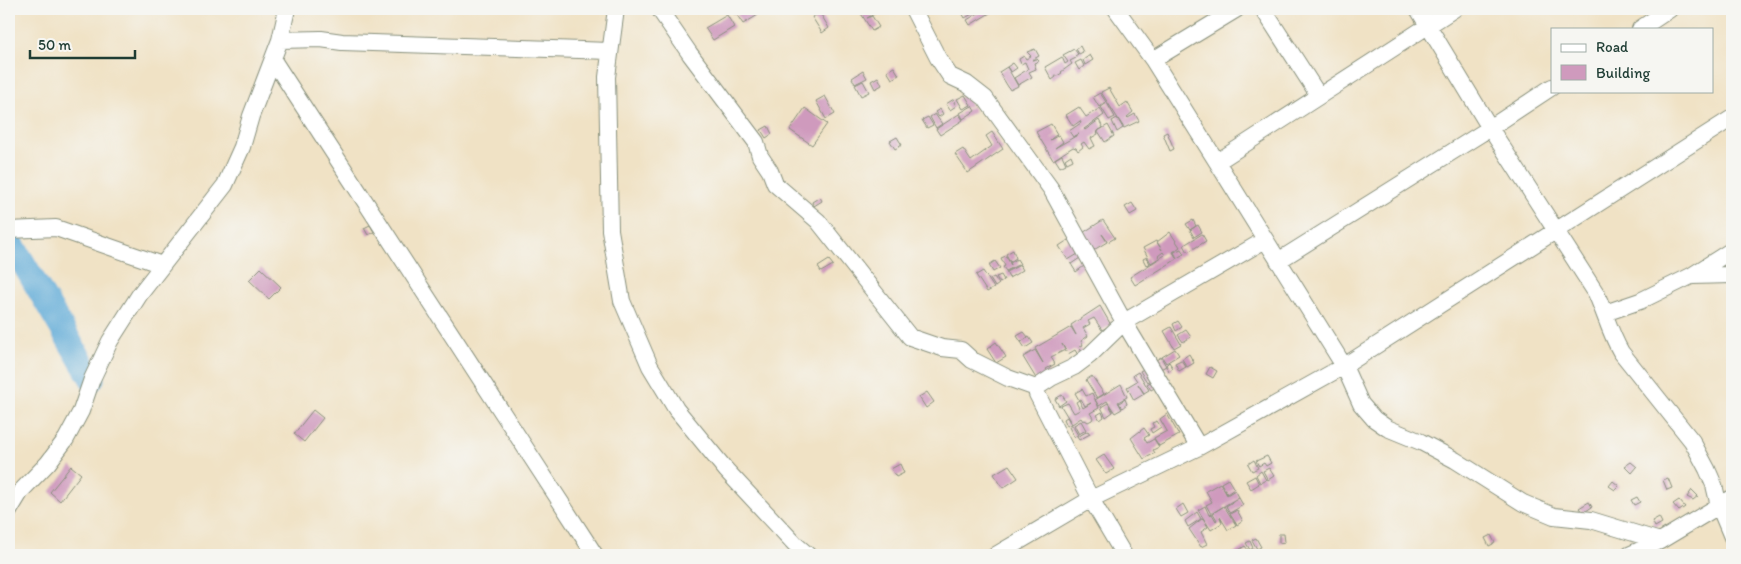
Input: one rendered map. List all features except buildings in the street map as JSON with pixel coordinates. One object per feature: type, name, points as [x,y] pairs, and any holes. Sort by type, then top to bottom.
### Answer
[{"type":"street","points":[[9,511],[21,491],[48,463],[66,439],[81,411],[92,379],[110,341],[140,294],[225,185],[242,147],[273,60],[287,9]]},
{"type":"street","points":[[616,9],[607,77],[610,230],[622,301],[650,366],[676,409],[726,470],[795,544],[808,555]]},
{"type":"street","points":[[659,9],[756,142],[760,156],[770,171],[775,184],[818,221],[910,337],[942,348],[961,350],[972,360],[1008,378],[1036,388]]},
{"type":"street","points":[[913,9],[938,58],[950,76],[967,84],[985,98],[1051,189],[1124,322],[1200,446]]},
{"type":"street","points":[[1116,9],[1153,60],[1344,366],[1361,404],[1374,419],[1387,428],[1421,442],[1455,460],[1523,503],[1554,516],[1591,520],[1660,541]]},
{"type":"street","points":[[1153,60],[1238,9]]},
{"type":"street","points":[[1263,9],[1319,96]]},
{"type":"street","points":[[1418,9],[1490,128],[1596,293],[1612,336],[1621,352],[1692,440],[1726,502],[1732,537]]},
{"type":"street","points":[[1217,162],[1454,9]]},
{"type":"street","points":[[1642,28],[1670,9]]},
{"type":"street","points":[[280,40],[321,39],[342,42],[610,51]]},
{"type":"street","points":[[273,60],[595,555]]},
{"type":"street","points":[[1278,261],[1551,88]]},
{"type":"street","points":[[996,555],[1090,499],[1200,446],[1344,366],[1732,118]]},
{"type":"street","points":[[9,230],[56,228],[162,265]]},
{"type":"street","points":[[1036,388],[1074,367],[1090,355],[1124,322],[1265,240]]},
{"type":"street","points":[[1605,313],[1640,301],[1691,276],[1732,250]]},
{"type":"street","points":[[1691,276],[1732,275]]},
{"type":"street","points":[[1036,388],[1037,394],[1090,499],[1124,555]]},
{"type":"street","points":[[1629,555],[1660,541],[1726,502]]},
{"type":"waterway","points":[[9,239],[92,379]]}]
